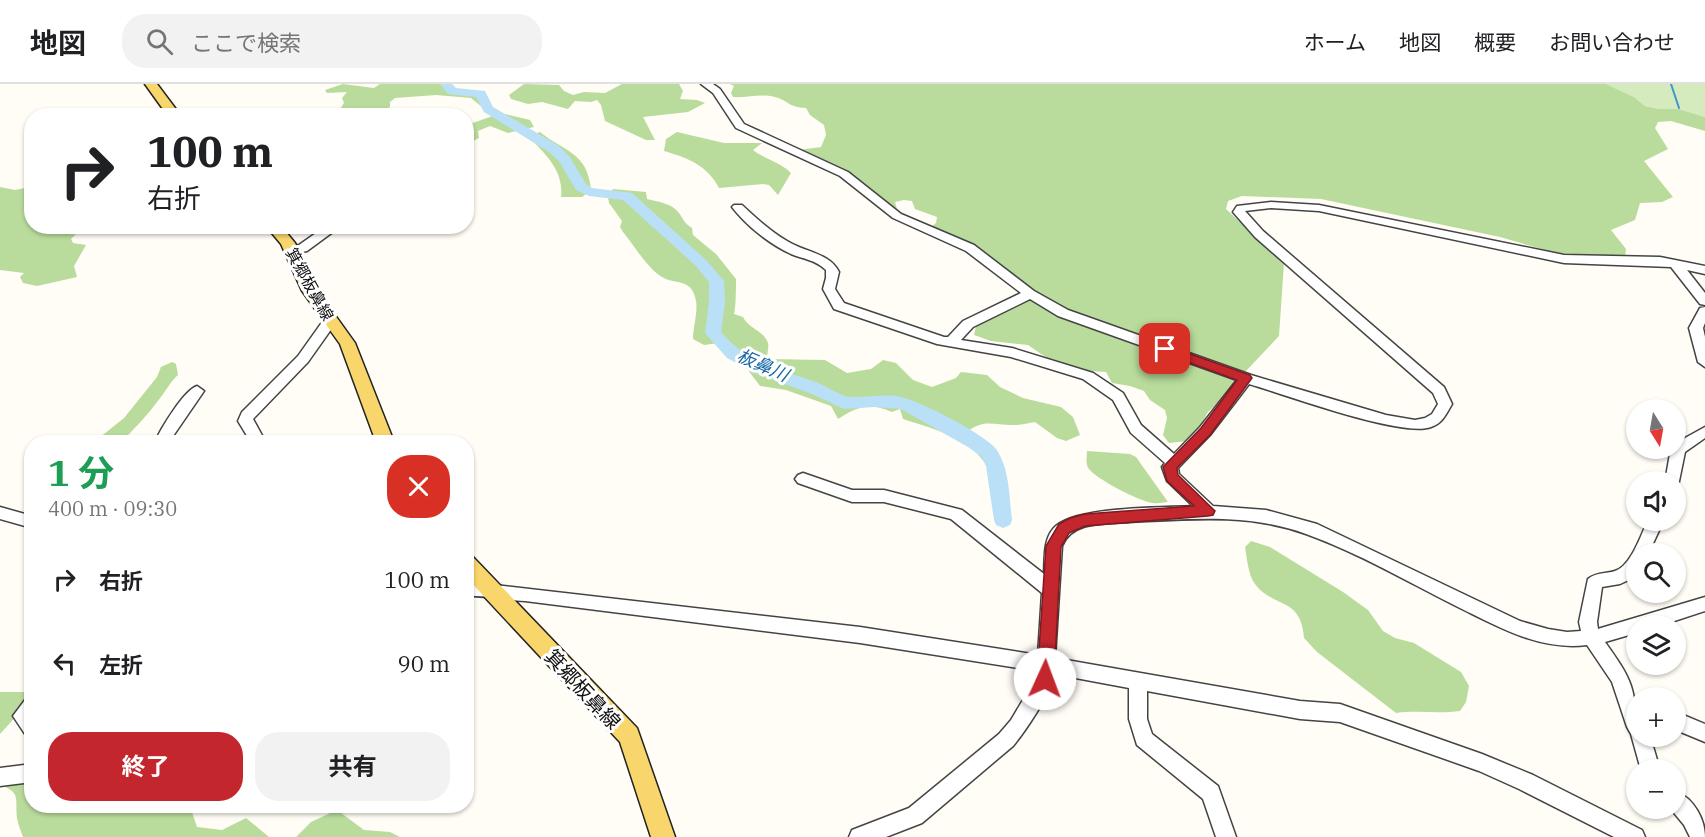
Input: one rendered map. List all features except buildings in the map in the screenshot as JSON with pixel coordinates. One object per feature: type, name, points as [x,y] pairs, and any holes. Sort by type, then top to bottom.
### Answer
[{"type":"main road","points":[[151,84],[170,108]]},
{"type":"main road","name":"箕郷板鼻線","points":[[279,234],[292,250],[310,291],[347,343],[382,435]]},
{"type":"main road","name":"箕郷板鼻線","points":[[474,576],[482,590],[628,736],[663,837]]},
{"type":"street","points":[[706,84],[717,91],[740,126],[844,174],[897,216],[970,248],[1030,294],[1064,313],[1246,378],[1401,424],[1428,423],[1437,418],[1445,404],[1439,390],[1247,223],[1239,212],[1241,207],[1295,206],[1340,211],[1564,259],[1645,260],[1705,270]]},
{"type":"street","points":[[738,207],[750,220],[789,248],[821,261],[831,268],[833,276],[829,290],[838,306],[925,336],[1012,353],[1093,378],[1118,397],[1136,429],[1173,462]]},
{"type":"street","points":[[292,250],[303,248],[323,234]]},
{"type":"street","points":[[1675,264],[1705,302]]},
{"type":"street","points":[[951,342],[968,324],[1030,294]]},
{"type":"street","points":[[1705,311],[1696,327],[1705,362]]},
{"type":"street","points":[[255,435],[246,421],[247,416],[303,359],[330,321]]},
{"type":"street","points":[[1208,511],[1172,477],[1170,467],[1205,431],[1246,378]]},
{"type":"street","points":[[166,435],[197,391]]},
{"type":"street","points":[[1674,471],[1676,451],[1681,444],[1705,432]]},
{"type":"street","points":[[803,479],[852,496],[884,496],[956,514],[1050,589]]},
{"type":"street","points":[[859,837],[915,816],[1006,740],[1018,726],[1045,679],[1054,546],[1059,533],[1069,525],[1085,520],[1208,511],[1271,516],[1305,526],[1516,627],[1567,640],[1601,636],[1705,604]]},
{"type":"street","points":[[0,513],[24,520]]},
{"type":"street","points":[[1626,576],[1597,581],[1594,584],[1588,622],[1591,637],[1616,671],[1626,693]]},
{"type":"street","points":[[482,590],[848,634],[1045,664],[1300,710],[1340,713],[1482,763],[1526,782],[1635,837]]},
{"type":"street","points":[[1138,682],[1138,719],[1144,740],[1211,793],[1226,837]]},
{"type":"street","points":[[1686,725],[1705,733]]},
{"type":"street","points":[[0,777],[24,774]]},
{"type":"street","points":[[1686,812],[1701,837]]},
{"type":"green space","points":[[343,84],[374,88],[380,84],[441,84],[447,92],[467,94],[484,100],[493,111],[488,112],[471,98],[436,95],[395,98],[390,102],[388,108],[341,108],[344,103],[342,98],[347,92],[327,93],[325,90]]},
{"type":"green space","points":[[524,84],[559,85],[564,91],[573,95],[584,92],[605,93],[622,84],[679,84],[683,91],[680,99],[705,103],[688,112],[643,117],[655,140],[646,140],[605,121],[601,105],[597,100],[575,101],[568,109],[542,102],[528,104],[511,99],[509,95]]},
{"type":"green space","points":[[730,84],[1606,84],[1634,97],[1645,106],[1679,109],[1705,117],[1705,131],[1671,121],[1658,122],[1655,128],[1668,149],[1644,161],[1673,197],[1662,202],[1640,203],[1635,220],[1611,230],[1626,249],[1625,257],[1580,257],[1552,252],[1500,237],[1321,199],[1242,196],[1228,201],[1226,209],[1284,263],[1279,336],[1245,372],[1092,320],[1041,297],[930,228],[936,223],[937,217],[915,209],[912,201],[895,202],[897,209],[894,212],[840,167],[798,150],[821,147],[826,135],[824,125],[810,115],[806,108],[770,96],[733,97],[731,93],[734,86]]},
{"type":"green space","points":[[1606,84],[1705,84],[1705,117],[1679,109],[1645,106],[1634,97]]},
{"type":"green space","points":[[501,113],[530,120],[534,127],[508,133],[490,126],[478,131],[479,138],[474,140],[474,123]]},
{"type":"green space","points":[[540,132],[580,160],[589,177],[591,190],[582,197],[561,197],[560,179],[552,163],[528,136]]},
{"type":"green space","points":[[677,132],[724,143],[762,143],[753,150],[791,173],[778,195],[769,185],[763,184],[719,188],[703,168],[681,156],[664,151],[666,139]]},
{"type":"green space","points":[[0,187],[15,190],[24,188],[24,234],[76,234],[71,239],[73,243],[86,245],[74,266],[77,277],[37,286],[23,283],[20,277],[24,273],[0,270]]},
{"type":"green space","points":[[613,189],[646,192],[647,199],[673,207],[692,228],[693,235],[716,254],[736,279],[734,314],[743,317],[766,339],[767,359],[825,360],[847,373],[871,369],[883,360],[896,363],[913,380],[932,387],[956,378],[961,372],[987,375],[1000,387],[1023,398],[1061,407],[1073,417],[1080,435],[1066,441],[1057,438],[1035,422],[1018,425],[979,425],[967,432],[990,448],[989,470],[974,450],[940,431],[903,419],[900,409],[892,412],[870,406],[858,408],[838,419],[831,406],[786,390],[760,386],[748,370],[750,359],[726,342],[704,345],[693,339],[696,310],[694,294],[688,285],[659,275],[642,257],[623,232],[620,227],[622,221],[609,203],[608,197]]},
{"type":"green space","points":[[1029,300],[1080,324],[1237,381],[1208,412],[1194,436],[1188,441],[1169,443],[1163,435],[1167,418],[1165,410],[1150,400],[1144,391],[1112,383],[1106,372],[1089,371],[1050,360],[1028,345],[991,341],[974,335],[976,326]]},
{"type":"green space","points":[[172,362],[176,364],[178,375],[149,413],[128,435],[103,435],[124,418],[157,377],[161,367]]},
{"type":"green space","points":[[1087,451],[1130,454],[1136,457],[1168,502],[1147,502],[1100,478],[1088,467]]},
{"type":"green space","points":[[1251,541],[1270,547],[1343,592],[1368,610],[1383,631],[1395,638],[1414,643],[1461,672],[1469,686],[1466,702],[1460,711],[1396,713],[1317,652],[1304,638],[1298,615],[1286,605],[1262,592],[1255,584],[1248,566],[1245,547]]},
{"type":"green space","points":[[0,692],[24,692],[24,708],[0,734]]},
{"type":"green space","points":[[24,780],[24,813],[192,813],[197,827],[222,830],[246,818],[269,837],[23,837],[17,821],[16,797],[11,790],[0,785]]},
{"type":"green space","points":[[330,813],[341,813],[364,830],[390,832],[400,837],[296,837],[311,822]]},
{"type":"waterway","name":"板鼻川","points":[[446,84],[452,91],[481,94],[488,109],[554,149],[564,159],[581,187],[589,192],[627,196],[701,263],[716,281],[717,303],[713,333],[736,357],[763,370],[818,389],[844,403],[866,401],[904,403],[983,448],[988,452],[995,466],[1003,520]]},
{"type":"waterway","points":[[1671,84],[1679,108]]},
{"type":"route","points":[[1045,679],[1054,546],[1059,533],[1069,525],[1085,520],[1208,511],[1172,477],[1170,467],[1205,431],[1246,378],[1165,349]]}]
